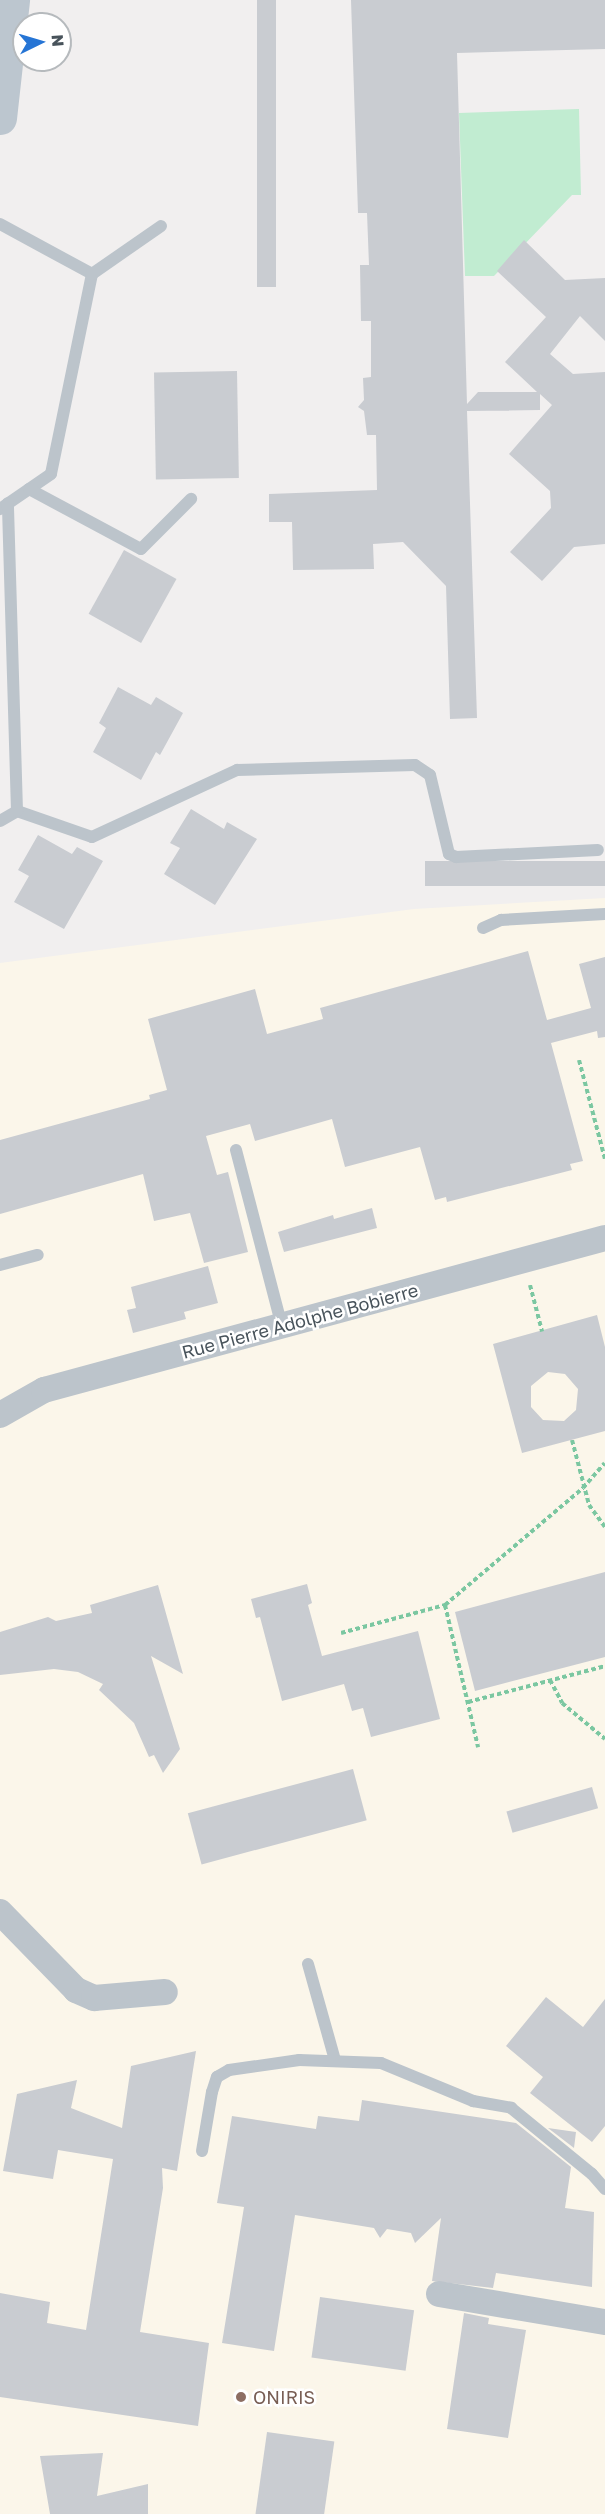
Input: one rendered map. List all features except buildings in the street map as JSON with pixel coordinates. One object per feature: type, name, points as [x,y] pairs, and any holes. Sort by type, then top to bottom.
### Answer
[{"type":"main road","points":[[0,118],[13,0]]},
{"type":"street","name":"Rue Pierre Adolphe Bobierre","points":[[0,1415],[44,1390],[605,1238]]},
{"type":"street","points":[[0,1912],[76,1990],[93,1998],[165,1992]]},
{"type":"street","points":[[439,2294],[605,2322]]},
{"type":"lane","points":[[0,224],[92,274]]},
{"type":"lane","points":[[17,812],[4,506],[51,474],[92,274],[161,226]]},
{"type":"lane","points":[[29,489],[141,549],[191,500]]},
{"type":"lane","points":[[0,821],[17,812],[92,837],[237,770],[414,765],[430,775],[449,854],[456,857],[598,850]]},
{"type":"lane","points":[[483,928],[501,920],[605,914]]},
{"type":"lane","points":[[236,1150],[282,1326]]},
{"type":"lane","points":[[0,1265],[38,1255]]},
{"type":"lane","points":[[308,1964],[335,2060]]},
{"type":"lane","points":[[202,2151],[217,2077],[229,2070],[265,2064],[335,2060],[381,2063],[473,2101],[511,2108],[592,2174],[605,2189]]},
{"type":"path","points":[[579,1060],[605,1159]]},
{"type":"path","points":[[530,1285],[542,1331]]},
{"type":"path","points":[[572,1440],[583,1488],[594,1517],[605,1527]]},
{"type":"path","points":[[341,1633],[445,1605],[583,1488],[605,1463]]},
{"type":"path","points":[[445,1605],[478,1747]]},
{"type":"path","points":[[468,1702],[605,1666]]},
{"type":"path","points":[[550,1680],[562,1703],[605,1739]]},
{"type":"shaded area","points":[[605,898],[605,2514],[0,2514],[0,963],[414,909]]},
{"type":"green space","points":[[579,109],[581,195],[572,195],[494,276],[465,276],[459,113]]},
{"type":"place","name":"ONIRIS","points":[[241,2397]]}]
